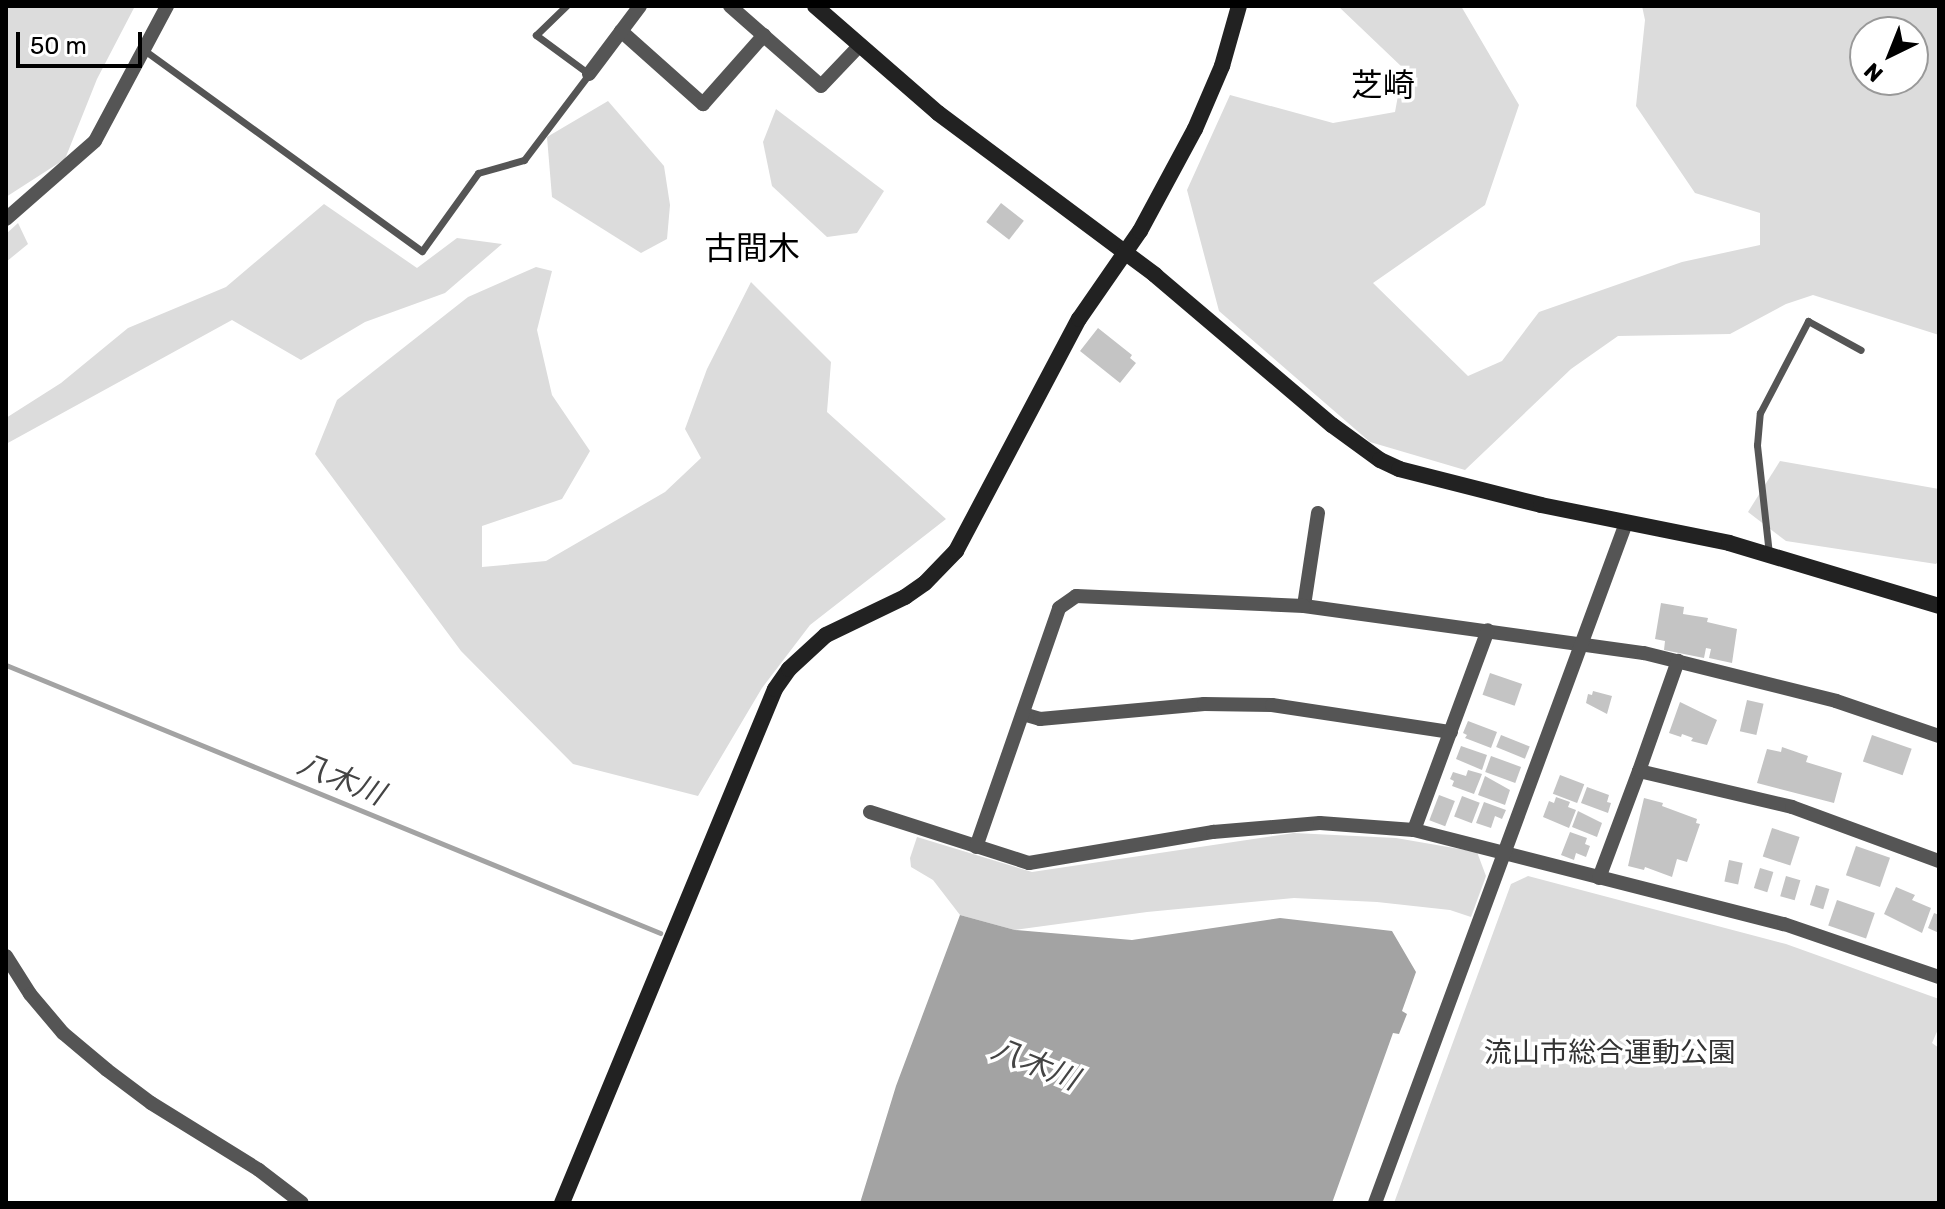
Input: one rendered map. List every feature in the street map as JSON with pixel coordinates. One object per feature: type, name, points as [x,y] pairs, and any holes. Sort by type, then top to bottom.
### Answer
[{"type":"street","points":[[6,219],[95,141],[167,6]]},
{"type":"street","points":[[589,74],[640,6]]},
{"type":"street","points":[[730,6],[821,86],[860,45]]},
{"type":"street","points":[[815,6],[938,113],[1126,253],[1332,425],[1380,460],[1431,477],[1769,554],[1855,583],[1939,606]]},
{"type":"street","points":[[562,1203],[775,689],[789,669],[826,635],[905,597],[925,583],[956,551],[1079,319],[1126,253],[1210,97],[1239,6]]},
{"type":"street","points":[[621,31],[703,104],[764,35]]},
{"type":"street","points":[[1304,606],[1318,513]]},
{"type":"street","points":[[1375,1203],[1626,523]]},
{"type":"street","points":[[976,847],[1059,608],[1076,596],[1304,606],[1581,644],[1678,661],[1836,701],[1939,736]]},
{"type":"street","points":[[1414,830],[1488,630]]},
{"type":"street","points":[[1599,878],[1678,661]]},
{"type":"street","points":[[1023,714],[1040,719],[1204,704],[1272,705],[1451,732]]},
{"type":"street","points":[[1639,771],[1792,807],[1939,861]]},
{"type":"street","points":[[870,812],[1029,863],[1243,829],[1320,823],[1414,830],[1784,924],[1938,975]]},
{"type":"street","points":[[6,956],[30,994],[63,1033],[107,1070],[151,1103],[259,1170],[302,1203]]},
{"type":"lane","points":[[144,50],[422,251],[478,173],[524,160],[589,74],[536,35],[566,6]]},
{"type":"lane","points":[[1769,554],[1757,445],[1760,413],[1808,321],[1861,350]]},
{"type":"green space","points":[[6,6],[135,6],[97,79],[65,159],[6,197]]},
{"type":"green space","points":[[1338,6],[1461,6],[1519,105],[1485,205],[1373,283],[1468,376],[1502,361],[1539,312],[1682,262],[1760,245],[1760,213],[1695,193],[1636,106],[1645,20],[1642,6],[1939,6],[1939,335],[1813,295],[1786,304],[1730,334],[1618,336],[1571,369],[1465,470],[1370,442],[1219,311],[1187,190],[1230,95],[1333,123],[1395,112],[1403,68]]},
{"type":"green space","points":[[608,101],[664,166],[670,205],[667,239],[641,253],[552,197],[547,137]]},
{"type":"green space","points":[[776,109],[884,191],[857,233],[827,237],[772,186],[763,142]]},
{"type":"green space","points":[[324,204],[417,268],[457,238],[502,244],[445,293],[365,322],[301,360],[232,320],[6,444],[6,418],[61,383],[128,328],[226,287]]},
{"type":"green space","points":[[18,223],[28,244],[6,262],[6,234]]},
{"type":"green space","points":[[536,267],[552,271],[537,330],[552,395],[590,451],[562,499],[482,526],[482,567],[546,561],[665,492],[701,458],[685,429],[707,369],[751,282],[831,362],[827,412],[946,519],[810,625],[762,688],[698,796],[573,764],[461,651],[315,454],[337,400],[468,297]]},
{"type":"green space","points":[[1780,461],[1939,489],[1939,560],[1936,564],[1786,541],[1748,512]]},
{"type":"green space","points":[[1294,833],[1396,838],[1477,852],[1486,876],[1471,917],[1450,910],[1377,902],[1294,898],[1147,912],[1015,930],[960,915],[933,880],[911,867],[910,858],[917,837],[1032,872]]},
{"type":"green space","name":"流山市総合運動公園","points":[[1528,876],[1786,944],[1939,999],[1939,1027],[1932,1043],[1939,1048],[1939,1203],[1394,1203],[1511,884]]},
{"type":"water","points":[[960,915],[1015,930],[1132,940],[1280,918],[1392,931],[1416,972],[1402,1011],[1407,1014],[1399,1034],[1393,1033],[1332,1203],[860,1203],[896,1086]]},
{"type":"building","points":[[1001,203],[1024,221],[1009,240],[986,222]]},
{"type":"building","points":[[1098,328],[1132,355],[1130,358],[1136,363],[1120,383],[1080,351]]},
{"type":"building","points":[[1661,603],[1684,607],[1683,614],[1708,618],[1707,622],[1737,629],[1732,663],[1709,658],[1711,649],[1706,648],[1704,658],[1664,650],[1665,641],[1655,639]]},
{"type":"building","points":[[1490,673],[1522,684],[1515,706],[1483,695]]},
{"type":"building","points":[[1593,691],[1612,696],[1607,714],[1586,703],[1588,694],[1592,695]]},
{"type":"building","points":[[1747,700],[1764,704],[1756,735],[1740,731]]},
{"type":"building","points":[[1680,702],[1717,720],[1707,745],[1691,741],[1693,738],[1682,734],[1681,737],[1669,733]]},
{"type":"building","points":[[1468,721],[1497,732],[1491,748],[1465,738],[1467,735],[1463,733]]},
{"type":"building","points":[[1501,735],[1530,747],[1525,759],[1496,747]]},
{"type":"building","points":[[1872,735],[1912,749],[1903,775],[1863,761]]},
{"type":"building","points":[[1461,746],[1487,755],[1482,770],[1456,759]]},
{"type":"building","points":[[1782,747],[1808,756],[1806,762],[1842,773],[1834,803],[1757,783],[1767,749],[1781,752]]},
{"type":"building","points":[[1491,756],[1521,767],[1515,783],[1485,772]]},
{"type":"building","points":[[1468,770],[1482,774],[1474,794],[1452,786],[1454,781],[1450,779],[1453,772],[1466,776]]},
{"type":"building","points":[[1560,775],[1584,784],[1577,803],[1553,794]]},
{"type":"building","points":[[1485,776],[1510,790],[1505,805],[1478,795]]},
{"type":"building","points":[[1587,787],[1609,795],[1607,802],[1611,803],[1608,813],[1581,803]]},
{"type":"building","points":[[1439,795],[1455,801],[1445,826],[1429,820]]},
{"type":"building","points":[[1462,796],[1480,803],[1472,823],[1454,817]]},
{"type":"building","points":[[1556,797],[1570,802],[1568,807],[1576,810],[1569,828],[1543,817],[1549,801],[1554,803]]},
{"type":"building","points":[[1644,798],[1663,803],[1662,806],[1697,819],[1696,823],[1700,824],[1687,862],[1677,859],[1672,877],[1645,867],[1644,870],[1628,866]]},
{"type":"building","points":[[1484,802],[1506,810],[1502,819],[1495,816],[1491,828],[1476,823]]},
{"type":"building","points":[[1578,811],[1602,823],[1597,837],[1572,827]]},
{"type":"building","points":[[1772,828],[1800,837],[1790,865],[1763,857]]},
{"type":"building","points":[[1570,832],[1587,838],[1585,844],[1590,846],[1586,857],[1576,853],[1574,860],[1561,855]]},
{"type":"building","points":[[1856,846],[1890,858],[1880,887],[1846,875]]},
{"type":"building","points":[[1729,860],[1743,863],[1738,884],[1724,882]]},
{"type":"building","points":[[1760,868],[1773,872],[1767,892],[1754,888]]},
{"type":"building","points":[[1786,876],[1800,880],[1795,900],[1780,896]]},
{"type":"building","points":[[1816,885],[1829,889],[1823,909],[1810,905]]},
{"type":"building","points":[[1896,887],[1915,895],[1912,900],[1931,908],[1922,933],[1884,914]]},
{"type":"building","points":[[1837,900],[1875,913],[1866,939],[1828,926]]},
{"type":"building","points":[[1934,913],[1939,915],[1939,933],[1928,928]]},
{"type":"waterway","name":"八木川","points":[[6,665],[660,933]]},
{"type":"district","name":"芝崎","points":[[1383,85]]},
{"type":"district","name":"古間木","points":[[752,248]]}]
